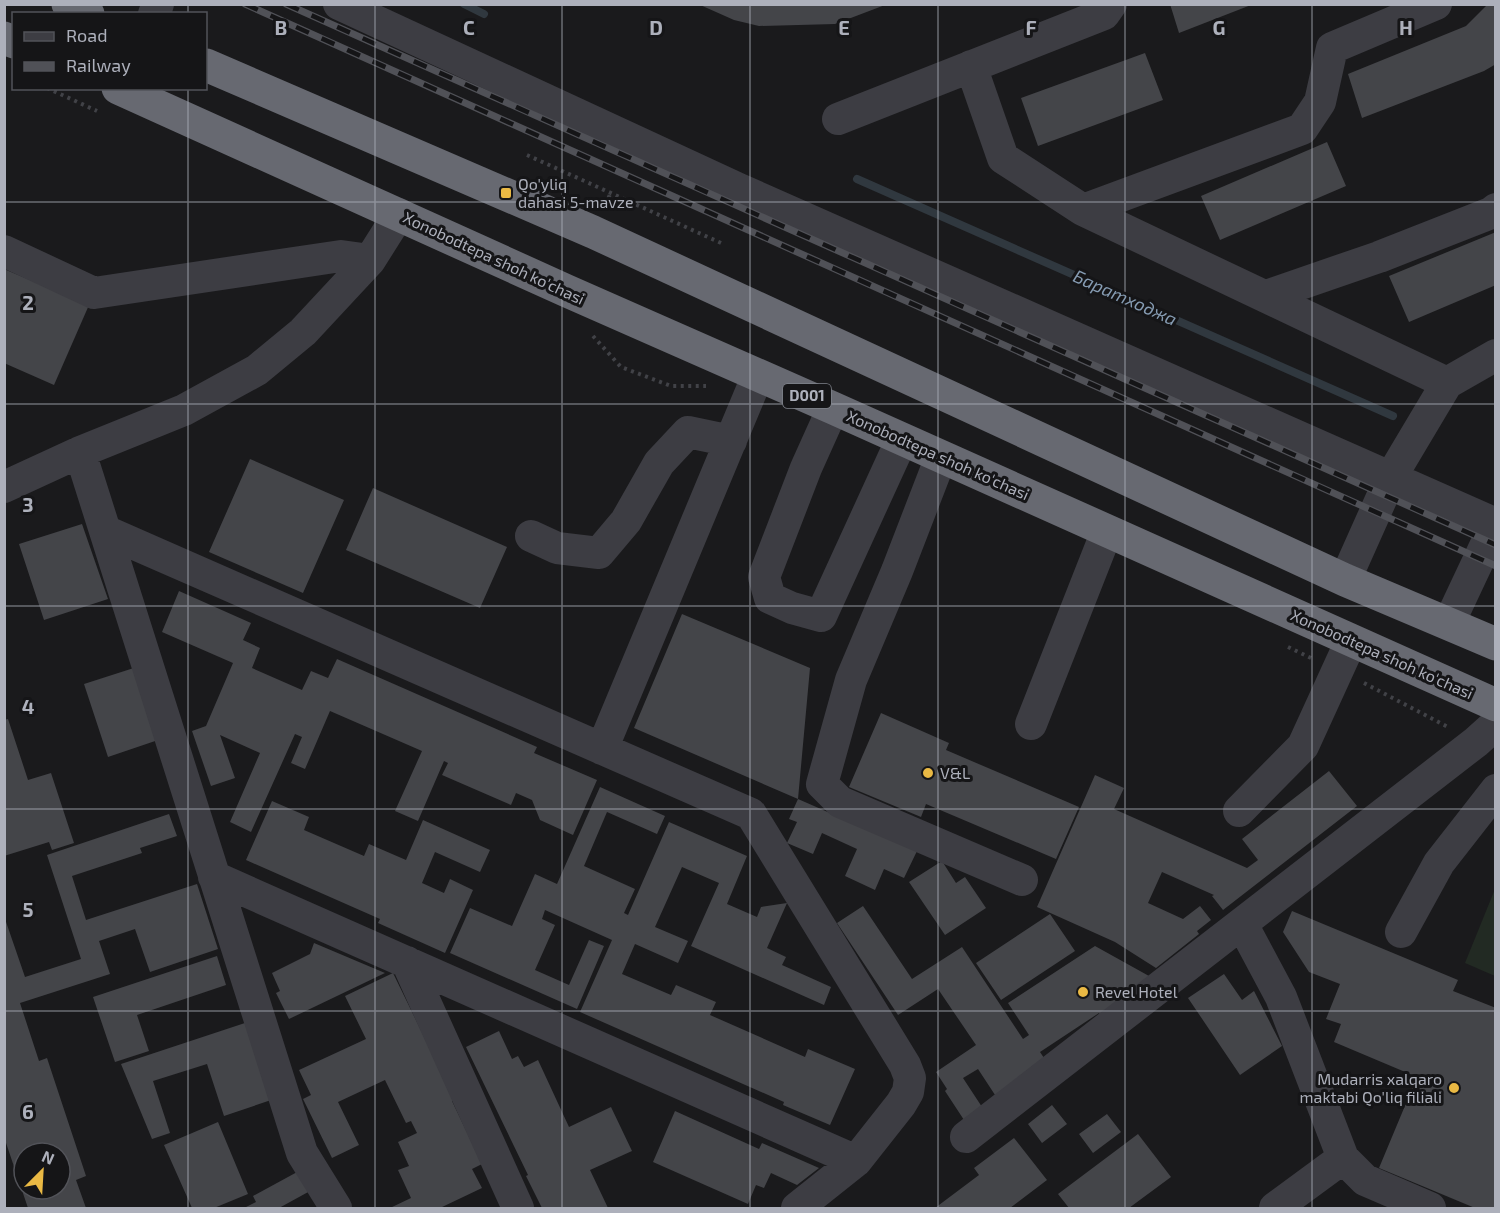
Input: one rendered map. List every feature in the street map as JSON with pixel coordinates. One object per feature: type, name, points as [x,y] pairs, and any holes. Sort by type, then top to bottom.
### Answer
[{"type":"highway","points":[[68,4],[84,12]]},
{"type":"highway","points":[[207,65],[593,232],[1345,580],[1496,644]]},
{"type":"highway","name":"Xonobodtepa shoh ko'chasi","points":[[122,90],[567,291],[752,389],[833,408],[1496,705]]},
{"type":"street","points":[[339,4],[739,189],[1495,524],[1449,623]]},
{"type":"street","points":[[1083,210],[1302,129],[1320,102],[1332,48],[1436,4]]},
{"type":"street","points":[[838,119],[971,66],[1105,8]]},
{"type":"street","points":[[971,66],[1003,158],[1083,210],[1447,383]]},
{"type":"street","points":[[1266,296],[1379,257],[1491,213],[1496,208]]},
{"type":"street","points":[[4,487],[80,452],[183,410],[257,370],[303,332],[370,260],[399,214]]},
{"type":"street","points":[[4,252],[94,293],[341,256],[370,260]]},
{"type":"street","points":[[1345,580],[1391,477],[1447,383],[1496,355]]},
{"type":"street","points":[[602,748],[752,389]]},
{"type":"street","points":[[833,408],[806,468],[764,577],[770,598],[792,608],[821,616],[902,439]]},
{"type":"street","points":[[531,536],[557,548],[600,553],[626,521],[659,463],[688,432],[731,441]]},
{"type":"street","points":[[80,452],[302,1153],[336,1209]]},
{"type":"street","points":[[941,457],[897,571],[851,680],[822,784],[840,802],[1022,880]]},
{"type":"street","points":[[105,531],[752,814],[905,1065],[910,1078],[908,1092],[901,1104],[856,1161],[796,1209]]},
{"type":"street","points":[[1031,724],[1107,531]]},
{"type":"street","points":[[1239,811],[1303,746],[1351,641]]},
{"type":"street","points":[[966,1137],[1466,750],[1496,724]]},
{"type":"street","points":[[1401,932],[1439,863],[1496,790]]},
{"type":"street","points":[[214,877],[856,1161]]},
{"type":"street","points":[[1242,924],[1281,997],[1343,1158],[1365,1180],[1430,1209]]},
{"type":"street","points":[[407,962],[518,1209]]},
{"type":"street","points":[[1275,1209],[1343,1158]]},
{"type":"path","points":[[527,154],[721,243]]},
{"type":"path","points":[[606,205],[610,194]]},
{"type":"path","points":[[591,334],[621,367],[670,386],[752,389]]},
{"type":"shaded area","points":[[1495,889],[1495,976],[1465,963]]},
{"type":"building","points":[[698,4],[885,5],[835,24],[759,26],[734,20]]},
{"type":"building","points":[[1170,4],[1251,4],[1251,5],[1179,33]]},
{"type":"building","points":[[1488,4],[1496,4],[1496,64],[1484,71],[1362,118],[1348,74],[1466,26]]},
{"type":"building","points":[[1145,53],[1163,100],[1038,146],[1021,98]]},
{"type":"building","points":[[1327,142],[1346,186],[1220,240],[1201,196]]},
{"type":"building","points":[[1496,232],[1496,285],[1409,322],[1389,276]]},
{"type":"building","points":[[4,269],[89,305],[54,385],[4,363]]},
{"type":"building","points":[[250,459],[344,500],[303,593],[209,552]]},
{"type":"building","points":[[373,488],[507,547],[480,608],[346,550]]},
{"type":"building","points":[[82,524],[108,599],[44,620],[19,544]]},
{"type":"building","points":[[179,591],[251,623],[243,640],[260,648],[252,668],[302,690],[311,671],[328,678],[337,659],[537,747],[534,753],[597,780],[573,835],[540,820],[532,800],[516,793],[511,805],[442,775],[448,763],[444,761],[418,821],[395,811],[422,751],[330,711],[305,769],[291,763],[302,737],[295,734],[251,832],[230,822],[260,753],[220,735],[235,778],[211,786],[192,731],[206,726],[233,663],[162,632]]},
{"type":"building","points":[[682,614],[810,668],[798,799],[634,728]]},
{"type":"building","points":[[140,666],[164,738],[108,757],[84,684]]},
{"type":"building","name":"V&L","points":[[881,713],[949,743],[946,750],[1079,807],[1056,859],[926,804],[921,817],[849,787]]},
{"type":"building","points":[[8,719],[28,780],[51,773],[74,843],[52,850],[49,842],[4,856],[4,720]]},
{"type":"building","points":[[1329,771],[1357,806],[1223,910],[1212,896],[1214,895],[1162,872],[1148,903],[1183,919],[1200,906],[1211,920],[1197,931],[1199,934],[1156,968],[1115,942],[1037,907],[1095,775],[1124,788],[1114,809],[1247,868],[1258,860],[1242,839]]},
{"type":"building","points":[[600,787],[665,816],[657,834],[607,812],[584,866],[635,889],[624,913],[628,915],[669,822],[747,856],[727,904],[757,917],[761,907],[787,903],[767,948],[786,957],[782,965],[831,987],[824,1005],[691,946],[719,883],[682,867],[655,927],[688,941],[678,963],[635,944],[622,974],[671,995],[676,985],[716,1002],[710,1015],[805,1057],[808,1049],[855,1069],[830,1125],[783,1105],[784,1102],[580,1012],[612,940],[545,910],[542,919],[555,925],[535,970],[569,985],[589,940],[604,946],[577,1009],[450,953],[470,908],[512,926],[535,874],[557,884]]},
{"type":"building","points":[[798,799],[917,851],[904,878],[884,869],[875,890],[845,876],[857,849],[822,833],[813,854],[787,843],[797,822],[789,819]]},
{"type":"building","points":[[272,801],[309,817],[304,830],[364,856],[369,844],[406,860],[423,820],[490,850],[480,872],[435,852],[422,883],[444,893],[450,879],[473,890],[445,953],[378,923],[380,919],[246,860]]},
{"type":"building","points":[[169,814],[177,836],[140,848],[142,853],[72,876],[86,920],[197,884],[218,949],[150,972],[135,929],[99,941],[110,974],[20,1003],[39,1061],[47,1058],[86,1176],[76,1180],[86,1208],[28,1208],[26,1201],[72,1201],[72,1141],[12,1141],[12,1161],[4,1137],[4,916],[25,977],[81,959],[47,855]]},
{"type":"building","points":[[942,861],[956,883],[965,877],[986,908],[945,935],[909,882]]},
{"type":"building","points":[[863,906],[912,979],[962,947],[1023,1039],[1029,1035],[1008,1003],[1095,946],[1158,981],[1102,1018],[1099,1013],[1040,1052],[1048,1064],[997,1098],[978,1069],[963,1078],[982,1107],[964,1120],[936,1072],[976,1045],[938,989],[898,1015],[837,923]]},
{"type":"building","points":[[1292,911],[1458,980],[1453,991],[1496,1008],[1496,1208],[1475,1208],[1379,1168],[1417,1077],[1334,1042],[1341,1024],[1326,1019],[1340,984],[1309,972],[1283,932]]},
{"type":"building","points":[[1050,914],[1075,951],[1001,1000],[976,963]]},
{"type":"building","points":[[314,943],[385,973],[289,1019],[276,993],[280,991],[272,973],[310,954]]},
{"type":"building","points":[[217,956],[226,985],[137,1015],[149,1051],[115,1062],[93,997]]},
{"type":"building","points":[[393,973],[455,1100],[452,1101],[482,1164],[472,1169],[482,1188],[440,1208],[390,1208],[411,1198],[398,1170],[409,1166],[398,1142],[417,1133],[411,1121],[406,1123],[385,1080],[338,1102],[359,1145],[332,1158],[303,1099],[311,1095],[299,1070],[366,1039],[345,996]]},
{"type":"building","points":[[1224,974],[1242,1000],[1254,991],[1282,1046],[1240,1075],[1188,998]]},
{"type":"building","points":[[254,1020],[280,1097],[224,1116],[207,1064],[153,1081],[170,1133],[152,1139],[121,1064]]},
{"type":"building","points":[[499,1031],[512,1059],[518,1056],[524,1067],[538,1060],[569,1127],[611,1107],[632,1151],[590,1170],[608,1208],[542,1208],[466,1047]]},
{"type":"building","points":[[1052,1105],[1067,1124],[1042,1143],[1028,1124]]},
{"type":"building","points":[[675,1111],[759,1149],[762,1143],[819,1168],[797,1185],[771,1173],[764,1188],[756,1185],[748,1204],[653,1162]]},
{"type":"building","points":[[1107,1114],[1121,1132],[1093,1153],[1079,1134]]},
{"type":"building","points":[[218,1122],[248,1194],[214,1208],[192,1208],[164,1145]]},
{"type":"building","points":[[1138,1134],[1171,1177],[1129,1208],[1069,1208],[1058,1194]]},
{"type":"building","points":[[1014,1138],[1047,1180],[1010,1208],[935,1208],[979,1175],[974,1168]]},
{"type":"building","points":[[299,1171],[310,1191],[279,1208],[244,1208],[256,1202],[253,1196]]},
{"type":"waterway","name":"Баратходжа","points":[[464,4],[484,14]]},
{"type":"waterway","name":"Баратходжа","points":[[857,179],[1393,416]]},
{"type":"railway","points":[[245,4],[1496,566]]},
{"type":"railway","points":[[286,4],[1496,545]]},
{"type":"place","name":"Qo'yliq dahasi 5-mavze","points":[[506,193]]},
{"type":"place","name":"V&L","points":[[928,773]]},
{"type":"place","name":"Revel Hotel","points":[[1083,992]]},
{"type":"place","name":"Mudarris xalqaro maktabi Qo'liq filiali","points":[[1454,1088]]}]
